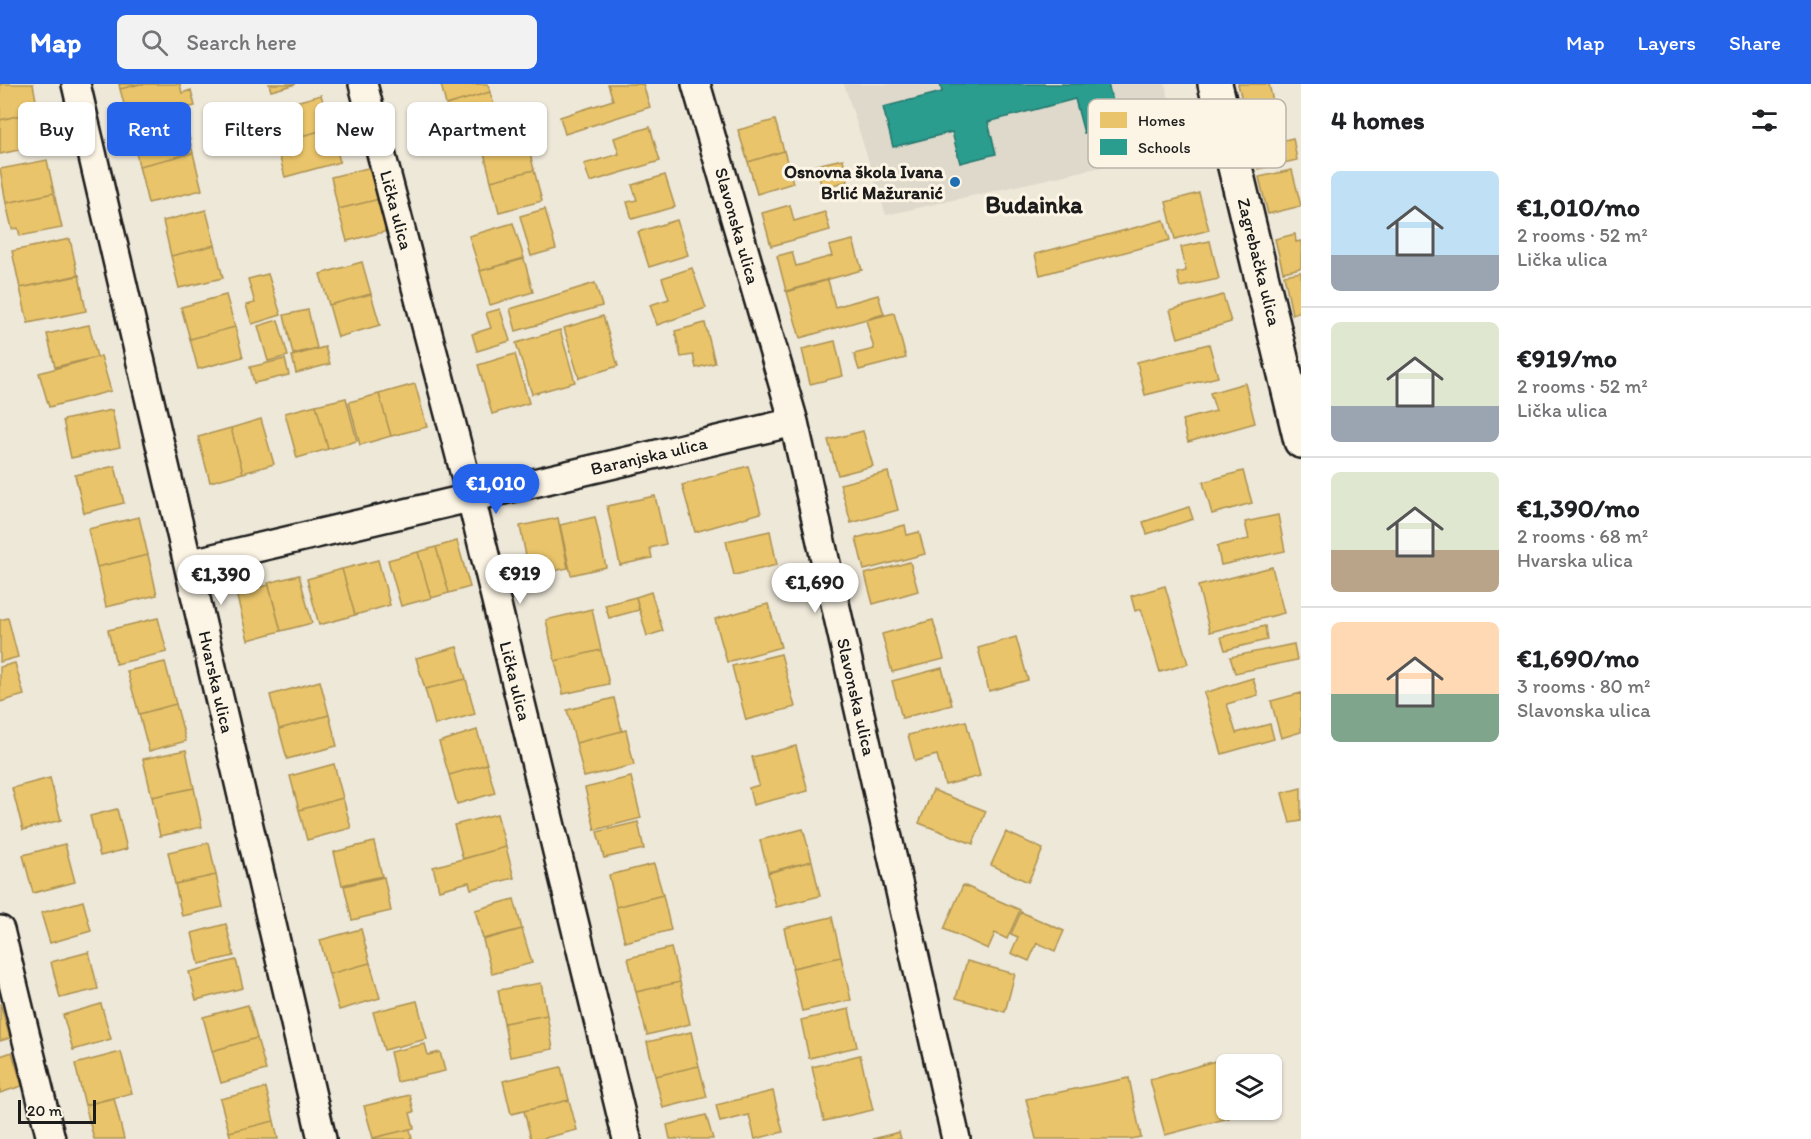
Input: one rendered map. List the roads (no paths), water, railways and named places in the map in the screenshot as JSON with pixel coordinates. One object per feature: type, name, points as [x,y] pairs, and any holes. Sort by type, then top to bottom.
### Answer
[{"type":"main road","name":"Zagrebačka ulica","points":[[1215,84],[1219,99]]},
{"type":"main road","name":"Zagrebačka ulica","points":[[1235,168],[1301,441]]},
{"type":"street","name":"Hvarska ulica","points":[[76,84],[322,1139]]},
{"type":"street","name":"Lička ulica","points":[[363,84],[471,498],[627,1139]]},
{"type":"street","name":"Slavonska ulica","points":[[696,84],[794,422],[956,1139]]},
{"type":"street","name":"Baranjska ulica","points":[[188,564],[794,422]]},
{"type":"street","points":[[0,930],[51,1139]]},
{"type":"place","name":"Osnovna škola Ivana Brlić Mažuranić","points":[[955,182]]},
{"type":"district","name":"Budainka","points":[[1034,204]]}]
